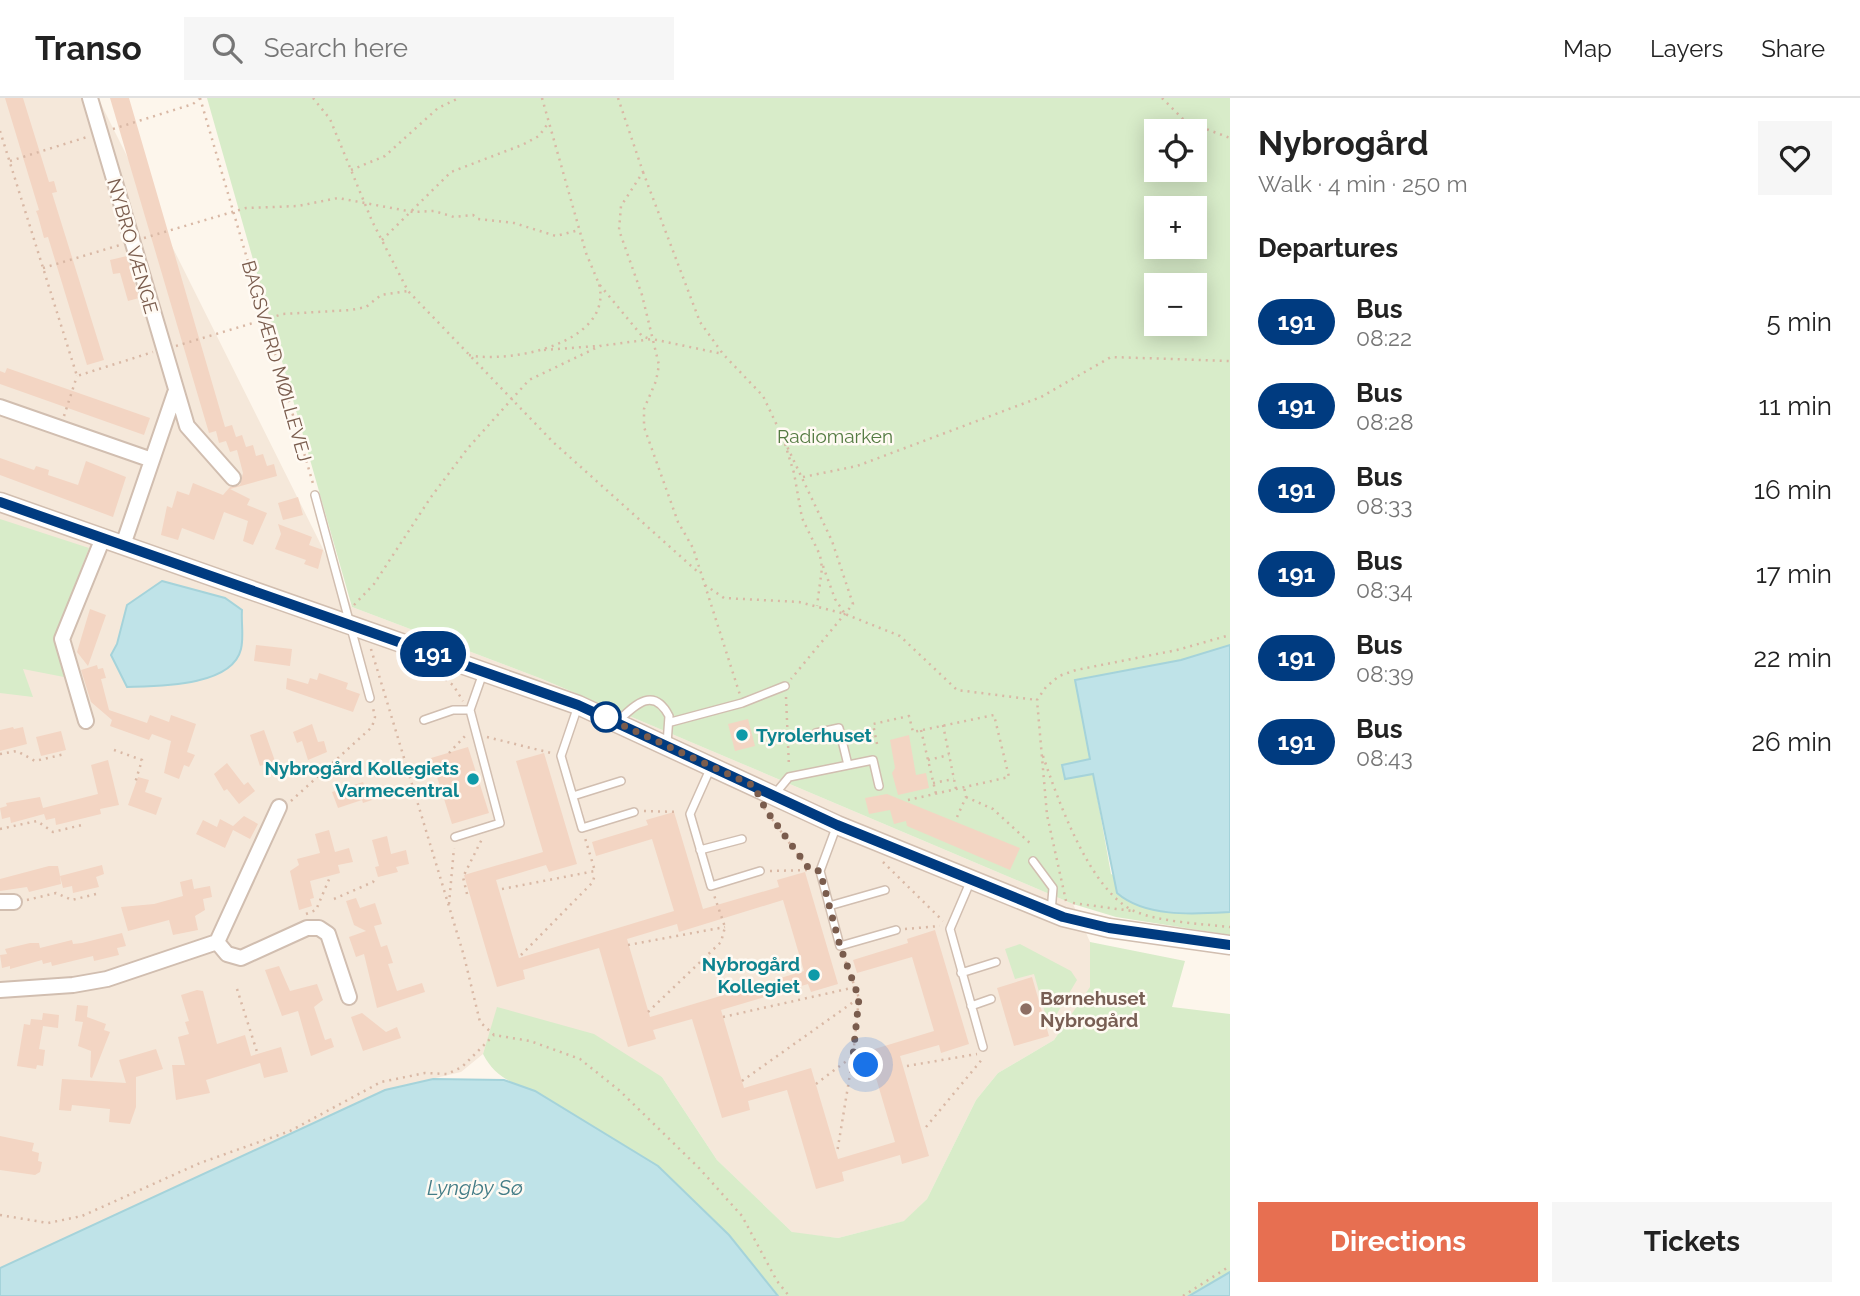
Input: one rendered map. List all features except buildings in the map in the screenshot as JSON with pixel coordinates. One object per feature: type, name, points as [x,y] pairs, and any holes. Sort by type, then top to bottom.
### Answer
[{"type":"street","name":"NYBRO VÆNGE","points":[[90,98],[175,393],[187,426],[196,440],[233,478]]},
{"type":"street","points":[[123,545],[175,393]]},
{"type":"street","points":[[0,407],[152,460]]},
{"type":"street","points":[[0,502],[349,619],[369,632],[578,705],[837,825],[971,880],[1109,928],[1230,945]]},
{"type":"street","points":[[86,721],[62,640],[103,538]]},
{"type":"street","points":[[0,990],[73,985],[107,979],[217,942],[279,807]]},
{"type":"street","points":[[217,942],[227,954],[241,958],[307,928],[319,928],[328,934],[349,998]]},
{"type":"lane","points":[[315,495],[370,698]]},
{"type":"lane","points":[[455,837],[500,823],[470,710],[483,672]]},
{"type":"lane","points":[[671,722],[742,703],[785,686]]},
{"type":"lane","points":[[617,722],[636,703],[645,700],[662,705],[671,722],[667,745]]},
{"type":"lane","points":[[578,705],[561,756],[582,828],[634,812]]},
{"type":"lane","points":[[424,720],[453,710],[470,710]]},
{"type":"lane","points":[[816,733],[839,728],[848,765]]},
{"type":"lane","points":[[774,795],[779,785],[789,778],[873,760],[879,786]]},
{"type":"lane","points":[[711,766],[691,806],[690,814],[711,886],[760,872]]},
{"type":"lane","points":[[573,796],[621,781]]},
{"type":"lane","points":[[837,825],[820,871],[840,946],[896,930]]},
{"type":"lane","points":[[700,850],[742,839]]},
{"type":"lane","points":[[1033,861],[1054,888],[1060,911]]},
{"type":"lane","points":[[971,880],[950,929],[983,1047]]},
{"type":"lane","points":[[829,906],[885,890]]},
{"type":"lane","points":[[961,973],[996,962]]},
{"type":"lane","points":[[971,1006],[991,999]]},
{"type":"path","name":"BAGSVÆRD MØLLEVEJ","points":[[200,98],[315,495]]},
{"type":"path","points":[[313,98],[330,119],[381,241],[408,291],[553,442],[702,575]]},
{"type":"path","points":[[351,170],[384,156],[439,108],[459,98]]},
{"type":"path","points":[[467,354],[506,359],[541,349],[593,322],[600,304],[599,284],[579,230],[542,98]]},
{"type":"path","points":[[618,98],[700,322],[723,355],[763,396],[832,541],[853,604],[785,686],[789,778]]},
{"type":"path","points":[[1162,98],[1185,121],[1230,138]]},
{"type":"path","points":[[381,241],[451,172],[522,145],[539,136],[549,122]]},
{"type":"path","points":[[0,131],[77,376],[60,428]]},
{"type":"path","points":[[643,172],[621,206],[619,230],[642,295],[659,365],[656,381],[644,409],[644,427],[678,522],[693,548],[742,703]]},
{"type":"path","points":[[234,211],[265,205],[298,205],[338,198],[413,212],[434,211],[454,217],[473,215],[478,219],[532,227],[556,236],[579,230]]},
{"type":"path","points":[[599,284],[642,336],[723,355]]},
{"type":"path","points":[[77,376],[283,314],[351,310],[366,307],[381,295],[408,291]]},
{"type":"path","points":[[541,349],[652,340]]},
{"type":"path","points":[[349,619],[430,496],[511,399],[529,380],[581,358],[600,346]]},
{"type":"path","points":[[803,477],[857,466],[1041,397],[1111,356],[1230,361]]},
{"type":"path","points":[[779,428],[794,473],[802,518],[835,599],[845,614]]},
{"type":"path","points":[[817,606],[821,564]]},
{"type":"path","points":[[705,585],[724,598],[817,606],[845,614],[900,636],[957,690],[1037,700]]},
{"type":"path","points":[[369,632],[370,645],[449,907],[480,1022],[494,1035],[530,1041],[580,1059],[620,1091],[699,1168],[742,1216],[776,1281],[789,1296]]},
{"type":"path","points":[[1230,635],[1177,650],[1076,670],[1059,676],[1046,687],[1037,700],[1047,815],[1060,911],[1135,912],[1230,927]]},
{"type":"path","points":[[418,649],[429,667],[453,685],[470,710]]},
{"type":"path","points":[[279,807],[291,801],[372,727],[375,717],[370,698]]},
{"type":"path","points":[[877,744],[872,725],[909,716],[913,732],[994,715],[1009,778],[908,800]]},
{"type":"path","points":[[943,725],[956,789]]},
{"type":"path","points":[[921,730],[936,794]]},
{"type":"path","points":[[449,753],[465,736],[475,734],[561,756]]},
{"type":"path","points":[[114,750],[142,760],[135,783]]},
{"type":"path","points":[[1040,750],[1071,834],[1115,899],[1135,912]]},
{"type":"path","points":[[0,754],[17,751],[35,761],[65,754]]},
{"type":"path","points":[[928,760],[949,755]]},
{"type":"path","points":[[933,783],[954,779]]},
{"type":"path","points":[[754,786],[766,810],[810,870]]},
{"type":"path","points":[[957,817],[967,797],[964,787]]},
{"type":"path","points":[[967,797],[993,809],[1032,845]]},
{"type":"path","points":[[634,812],[674,810],[690,814]]},
{"type":"path","points":[[0,829],[37,821],[53,832],[82,825]]},
{"type":"path","points":[[467,894],[463,877],[487,828]]},
{"type":"path","points":[[521,955],[593,882],[595,871],[582,828]]},
{"type":"path","points":[[449,907],[455,837]]},
{"type":"path","points":[[873,840],[883,862],[950,929]]},
{"type":"path","points":[[502,889],[595,871]]},
{"type":"path","points":[[760,872],[820,871]]},
{"type":"path","points":[[300,917],[316,910],[330,877]]},
{"type":"path","points":[[334,899],[373,882],[376,877]]},
{"type":"path","points":[[648,1012],[721,942],[725,927],[711,886]]},
{"type":"path","points":[[7,902],[56,893],[72,900],[96,894]]},
{"type":"path","points":[[896,930],[941,926],[950,929]]},
{"type":"path","points":[[628,945],[725,927]]},
{"type":"path","points":[[836,1153],[853,1056],[859,998],[840,946]]},
{"type":"path","points":[[723,1017],[856,987]]},
{"type":"path","points":[[237,989],[258,1055]]},
{"type":"path","points":[[742,1081],[859,998]]},
{"type":"path","points":[[0,1215],[48,1223],[82,1216],[200,1163],[290,1131],[381,1083],[425,1073],[447,1074],[462,1067],[494,1035]]},
{"type":"path","points":[[907,1066],[984,1053],[984,1059],[926,1127]]},
{"type":"path","points":[[853,1056],[866,1065]]},
{"type":"path","points":[[816,1084],[853,1056]]},
{"type":"path","points":[[1183,1296],[1230,1266]]},
{"type":"shaded area","points":[[0,98],[98,98],[352,607],[542,679],[1073,904],[1090,942],[1091,987],[1054,1040],[998,1073],[976,1100],[927,1199],[905,1221],[838,1238],[793,1233],[717,1160],[662,1077],[498,1008],[483,1054],[461,1072],[385,1090],[0,1268]]},
{"type":"green space","name":"Radiomarken","points":[[207,98],[1230,98],[1230,645],[1181,660],[1090,760],[1062,766],[1093,774],[1111,874],[1186,914],[1230,912],[1230,935],[1116,917],[1073,904],[542,679],[352,607]]},
{"type":"green space","points":[[0,519],[89,548],[56,634],[64,677],[23,669],[33,697],[0,693]]},
{"type":"green space","points":[[1090,942],[1185,961],[1172,1007],[1230,1014],[1230,1272],[1189,1296],[778,1296],[535,1091],[498,1074],[483,1054],[497,1007],[594,1034],[662,1077],[717,1160],[792,1232],[838,1238],[904,1221],[927,1199],[976,1100],[998,1073],[1054,1040],[1090,987]]},
{"type":"green space","points":[[1020,944],[1071,971],[1077,980],[1049,1027],[1034,974],[1015,979],[1005,949]]},
{"type":"water","points":[[162,581],[225,598],[242,610],[241,649],[235,662],[224,671],[209,677],[174,685],[127,687],[111,655],[117,644],[127,605]]},
{"type":"water","points":[[1230,645],[1230,912],[1171,913],[1142,907],[1117,893],[1093,774],[1065,779],[1062,765],[1090,759],[1075,680],[1181,660]]},
{"type":"water","name":"Lyngby Sø","points":[[433,1079],[504,1080],[535,1091],[658,1166],[729,1235],[778,1296],[0,1296],[0,1268],[385,1090]]},
{"type":"water","points":[[1230,1272],[1230,1296],[1189,1296]]},
{"type":"bus line","name":"191","points":[[0,502],[578,705],[837,825],[1063,917],[1109,928],[1230,945]]},
{"type":"place","name":"Tyrolerhuset","points":[[742,735]]},
{"type":"place","name":"Nybrogård Kollegiets Varmecentral","points":[[473,779]]},
{"type":"place","name":"Nybrogård Kollegiet","points":[[814,975]]},
{"type":"place","name":"Børnehuset Nybrogård","points":[[1026,1009]]},
{"type":"route","points":[[606,717],[598,714],[754,786],[766,810],[810,870],[820,871],[840,946],[859,998],[853,1056],[866,1065]]}]
